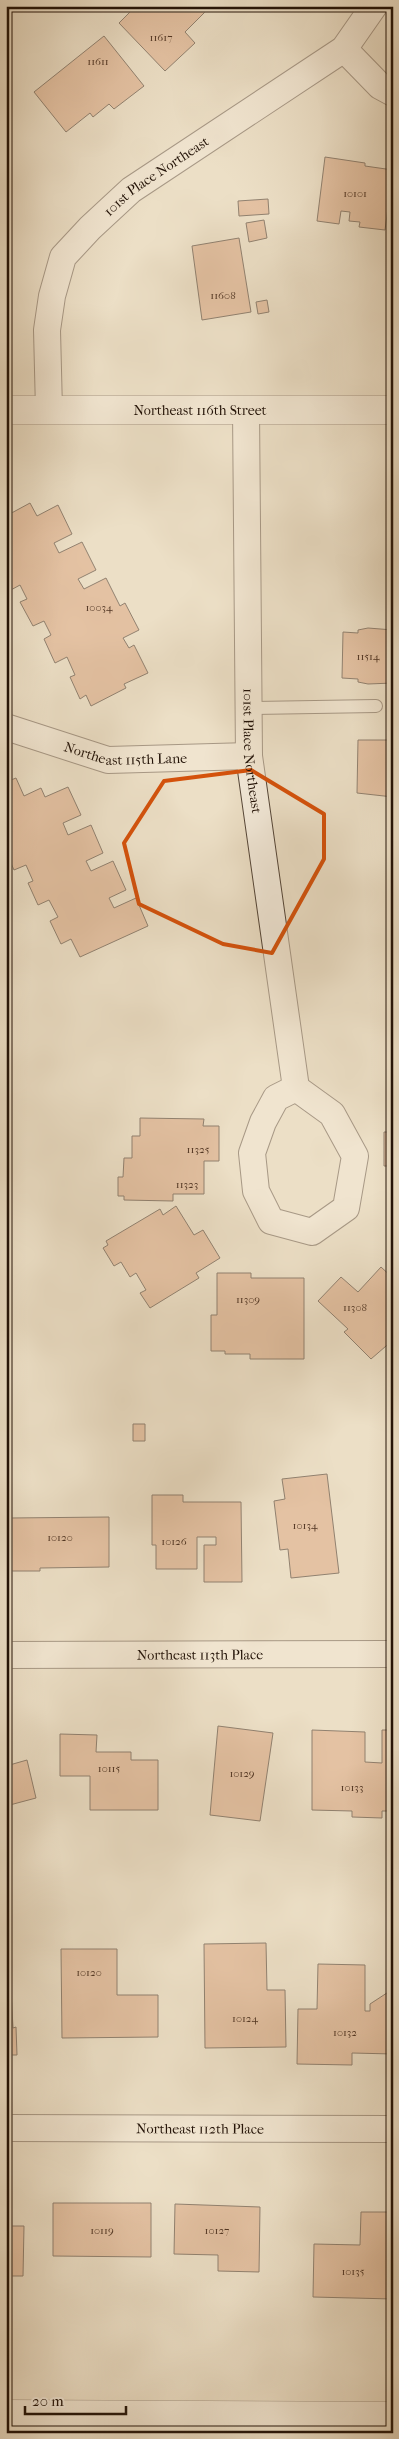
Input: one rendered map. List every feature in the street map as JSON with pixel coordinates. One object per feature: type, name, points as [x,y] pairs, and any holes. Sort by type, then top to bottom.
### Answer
[{"type":"street","name":"101st Place Northeast","points":[[49,410],[47,330],[52,296],[63,257],[90,228],[131,190],[344,49],[374,6]]},
{"type":"street","points":[[344,49],[380,86],[393,93]]},
{"type":"street","name":"Northeast 116th Street","points":[[6,410],[393,410]]},
{"type":"street","name":"101st Place Northeast","points":[[246,410],[249,756],[296,1088]]},
{"type":"street","name":"Northeast 115th Lane","points":[[6,727],[108,760],[249,756]]},
{"type":"street","points":[[296,1088],[332,1114],[355,1156],[346,1208],[312,1232],[271,1221],[256,1191],[255,1182],[252,1153],[263,1122],[276,1098],[296,1088]]},
{"type":"street","name":"Northeast 113th Place","points":[[6,1655],[393,1654]]},
{"type":"street","name":"Northeast 112th Place","points":[[6,2128],[393,2129]]},
{"type":"street","points":[[6,2414],[393,2416]]},
{"type":"lane","points":[[249,708],[376,706]]},
{"type":"highlighted area","points":[[251,770],[324,814],[324,859],[272,953],[223,944],[139,904],[124,843],[164,781]]},
{"type":"building","points":[[136,6],[211,6],[185,32],[195,43],[165,71],[119,23]]},
{"type":"building","points":[[104,36],[144,86],[114,109],[109,104],[93,117],[90,113],[66,132],[34,92]]},
{"type":"building","points":[[325,157],[365,163],[365,166],[393,170],[385,230],[359,227],[360,222],[349,221],[350,212],[341,211],[339,224],[317,221]]},
{"type":"building","points":[[268,199],[269,214],[239,216],[238,201]]},
{"type":"building","points":[[264,220],[267,238],[249,242],[246,223]]},
{"type":"building","points":[[239,238],[251,312],[202,320],[192,246]]},
{"type":"building","points":[[267,300],[269,312],[258,314],[256,302]]},
{"type":"building","points":[[30,503],[37,516],[58,505],[72,534],[54,543],[59,553],[82,542],[96,570],[78,579],[84,589],[106,578],[120,606],[125,603],[139,630],[123,638],[129,648],[134,645],[148,673],[124,684],[126,688],[91,706],[86,695],[80,699],[70,677],[75,675],[67,657],[55,663],[44,639],[51,635],[44,621],[33,626],[20,602],[27,599],[20,585],[9,591],[6,586],[6,516]]},
{"type":"building","points":[[368,628],[393,630],[393,683],[368,684],[358,682],[358,679],[342,678],[343,632],[358,633],[358,630]]},
{"type":"building","points":[[358,740],[393,740],[393,797],[357,793]]},
{"type":"building","points":[[16,778],[24,796],[41,788],[45,797],[68,787],[81,815],[63,823],[68,835],[91,825],[103,853],[86,861],[91,871],[113,861],[126,890],[109,898],[114,908],[136,898],[148,926],[80,957],[71,939],[61,944],[50,921],[58,917],[49,900],[38,905],[28,883],[33,881],[26,865],[14,870],[6,852],[6,846],[11,843],[6,832],[6,782]]},
{"type":"building","points":[[140,1118],[204,1119],[203,1126],[219,1126],[219,1161],[204,1161],[204,1194],[173,1194],[173,1201],[124,1200],[124,1196],[118,1196],[118,1177],[123,1177],[124,1158],[132,1158],[132,1136],[140,1136]]},
{"type":"building","points":[[384,1132],[393,1132],[393,1166],[384,1166]]},
{"type":"building","points":[[176,1206],[194,1235],[203,1230],[220,1258],[196,1273],[199,1278],[150,1308],[140,1293],[146,1290],[136,1273],[130,1277],[121,1262],[114,1266],[103,1248],[108,1245],[106,1241],[160,1209],[163,1215]]},
{"type":"building","points":[[381,1267],[393,1278],[393,1340],[371,1359],[344,1332],[348,1329],[318,1301],[341,1277],[358,1292]]},
{"type":"building","points":[[217,1273],[251,1273],[251,1278],[304,1278],[304,1359],[250,1359],[250,1354],[225,1354],[225,1351],[211,1351],[211,1315],[217,1315]]},
{"type":"building","points":[[133,1424],[145,1424],[145,1441],[133,1441]]},
{"type":"building","points":[[327,1474],[339,1573],[291,1578],[288,1549],[280,1550],[274,1501],[285,1499],[282,1479]]},
{"type":"building","points":[[152,1495],[183,1495],[183,1502],[241,1502],[242,1582],[204,1582],[204,1545],[216,1545],[216,1537],[197,1537],[197,1569],[156,1569],[156,1545],[152,1545]]},
{"type":"building","points":[[109,1517],[109,1567],[40,1568],[40,1571],[8,1571],[10,1518]]},
{"type":"building","points":[[218,1726],[273,1733],[260,1821],[210,1815]]},
{"type":"building","points":[[312,1730],[365,1732],[365,1762],[382,1763],[382,1730],[393,1730],[393,1811],[382,1811],[382,1818],[352,1817],[352,1811],[312,1810]]},
{"type":"building","points":[[60,1734],[97,1735],[96,1752],[131,1752],[131,1760],[158,1760],[158,1810],[90,1810],[90,1776],[60,1776]]},
{"type":"building","points":[[27,1760],[36,1798],[6,1806],[6,1766]]},
{"type":"building","points":[[266,1943],[267,1990],[285,1990],[286,2047],[205,2048],[204,1944]]},
{"type":"building","points":[[61,1949],[117,1949],[117,1995],[158,1995],[158,2037],[62,2038]]},
{"type":"building","points":[[6,1954],[9,1954],[13,2028],[16,2027],[17,2055],[6,2055]]},
{"type":"building","points":[[318,1964],[365,1965],[365,2011],[370,2011],[370,2004],[393,1989],[393,2054],[352,2053],[352,2065],[297,2064],[298,2009],[317,2009]]},
{"type":"building","points":[[53,2203],[151,2203],[151,2257],[53,2256]]},
{"type":"building","points":[[175,2204],[260,2207],[259,2272],[218,2271],[218,2255],[174,2254]]},
{"type":"building","points":[[361,2212],[393,2212],[393,2299],[313,2297],[314,2244],[360,2245]]},
{"type":"building","points":[[6,2226],[24,2226],[23,2276],[6,2276]]}]
